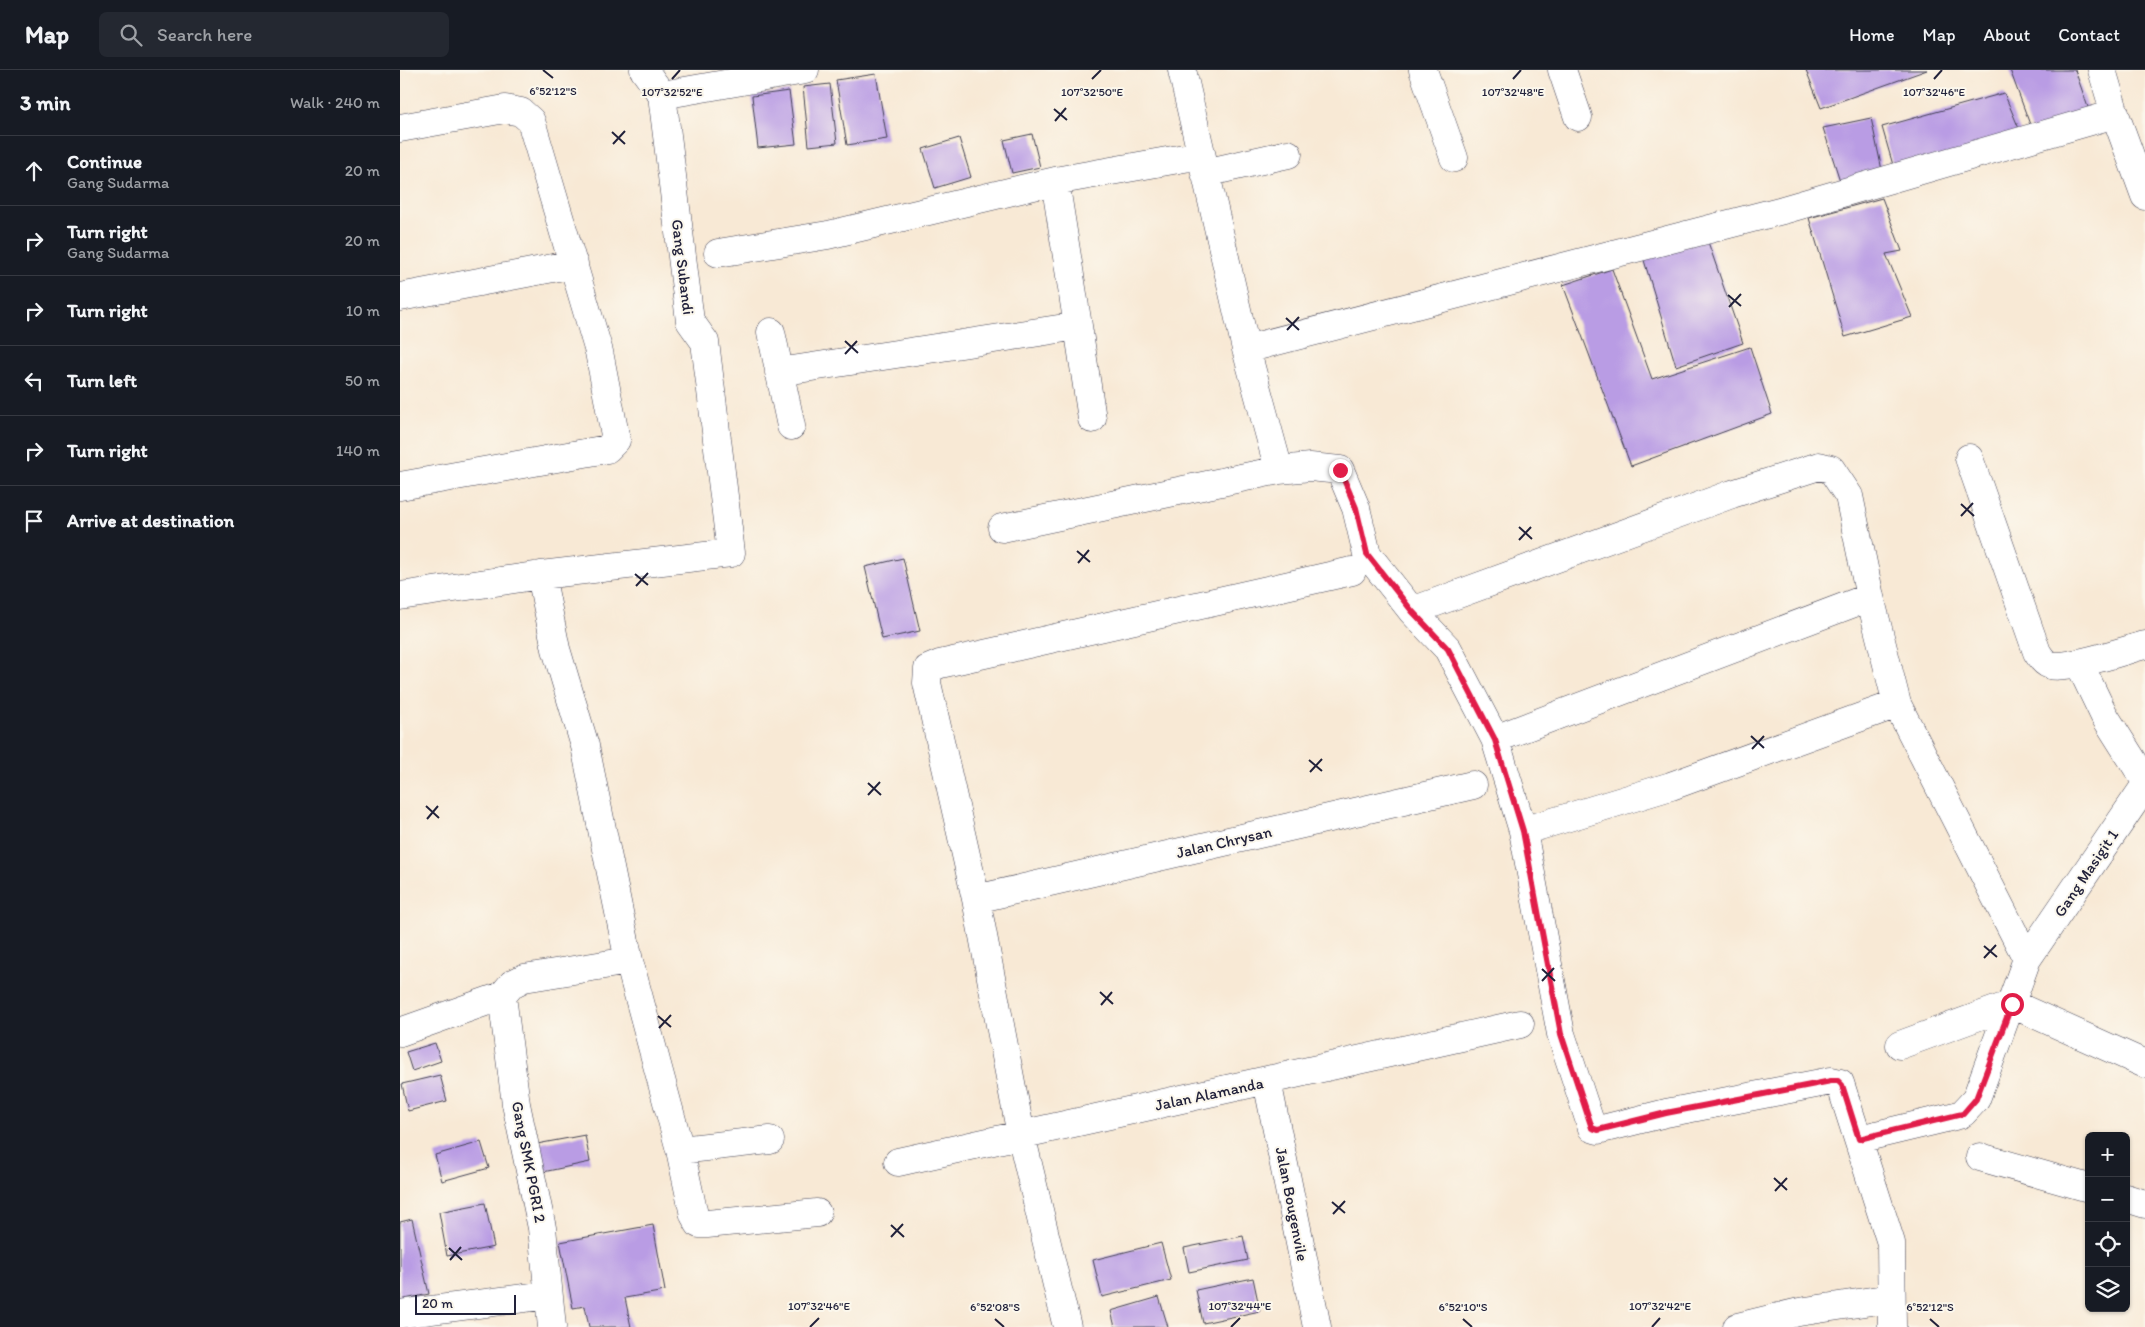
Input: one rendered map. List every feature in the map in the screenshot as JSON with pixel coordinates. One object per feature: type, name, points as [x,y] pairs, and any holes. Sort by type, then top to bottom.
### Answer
[{"type":"street","points":[[644,70],[662,95],[805,70]]},
{"type":"street","points":[[1182,70],[1246,349],[1279,470]]},
{"type":"street","points":[[1423,70],[1454,158]]},
{"type":"street","points":[[1562,70],[1578,117]]},
{"type":"street","points":[[2102,70],[2115,114],[2145,196]]},
{"type":"street","name":"Gang Subandi","points":[[541,575],[731,553],[705,342],[690,321],[662,95]]},
{"type":"street","points":[[400,128],[505,110],[521,112],[530,121],[599,352],[616,440],[613,446],[607,449],[400,486]]},
{"type":"street","points":[[1246,349],[1800,205],[2115,114]]},
{"type":"street","points":[[718,253],[828,235],[1055,181],[1288,154]]},
{"type":"street","points":[[1055,181],[1092,419]]},
{"type":"street","points":[[400,297],[574,264]]},
{"type":"street","points":[[779,372],[1078,326]]},
{"type":"street","points":[[771,332],[791,426]]},
{"type":"street","points":[[1969,458],[2037,652],[2042,660],[2051,665],[2078,663],[2145,645]]},
{"type":"street","points":[[1412,611],[1732,494],[1819,466],[1831,469],[1849,496],[1870,597],[1897,704],[2027,959]]},
{"type":"street","points":[[1002,528],[1279,470],[1310,467],[1340,470],[1356,508],[1367,554],[1412,611],[1448,649],[1495,740],[1523,831],[1561,1034],[1592,1128],[1598,1130],[1666,1113],[1838,1081],[1842,1085],[1891,1243],[1892,1327]]},
{"type":"street","points":[[1067,1327],[1021,1135],[976,899],[927,683],[928,669],[940,664],[1352,571]]},
{"type":"street","points":[[400,596],[541,575],[556,649],[585,746],[629,961],[680,1150],[694,1216],[699,1224],[817,1213]]},
{"type":"street","points":[[1495,740],[1870,597]]},
{"type":"street","points":[[2078,663],[2104,714],[2145,780]]},
{"type":"street","points":[[1523,831],[1672,786],[1897,704]]},
{"type":"street","name":"Jalan Chrysan","points":[[976,899],[1472,785]]},
{"type":"street","name":"Gang Masigit 1","points":[[1859,1139],[1963,1114],[1976,1099],[2027,959],[2145,786]]},
{"type":"street","points":[[400,1032],[502,996],[512,984],[524,978],[629,961]]},
{"type":"street","name":"Gang SMK PGRI 2","points":[[502,996],[516,1104],[542,1228],[552,1327]]},
{"type":"street","points":[[1900,1045],[2012,1004],[2145,1064]]},
{"type":"street","name":"Jalan Alamanda","points":[[898,1162],[1520,1024]]},
{"type":"street","name":"Jalan Bougenvile","points":[[1268,1081],[1317,1327]]},
{"type":"street","points":[[680,1150],[770,1140]]},
{"type":"street","points":[[1980,1157],[2085,1187]]},
{"type":"street","points":[[2130,1199],[2145,1204]]},
{"type":"street","points":[[400,1314],[548,1294]]},
{"type":"street","points":[[1737,1327],[1799,1312],[1891,1298]]},
{"type":"building","points":[[1806,70],[1927,70],[1821,108]]},
{"type":"building","points":[[2010,70],[2075,70],[2091,116],[2032,130]]},
{"type":"building","points":[[876,74],[887,139],[847,145],[836,80]]},
{"type":"building","points":[[830,84],[837,143],[809,146],[803,87]]},
{"type":"building","points":[[789,91],[796,144],[758,148],[752,96]]},
{"type":"building","points":[[2004,93],[2023,138],[1895,172],[1882,127]]},
{"type":"building","points":[[1871,118],[1883,175],[1843,190],[1823,128]]},
{"type":"building","points":[[1032,134],[1040,167],[1012,173],[1004,140]]},
{"type":"building","points":[[959,138],[971,177],[935,188],[923,149]]},
{"type":"building","points":[[1882,198],[1902,251],[1886,254],[1912,317],[1845,337],[1809,218]]},
{"type":"building","points":[[1707,239],[1743,343],[1676,366],[1643,257]]},
{"type":"building","points":[[1612,269],[1652,379],[1750,347],[1772,414],[1631,466],[1563,285]]},
{"type":"building","points":[[903,558],[920,631],[882,639],[865,567]]},
{"type":"building","points":[[435,1043],[441,1061],[412,1071],[406,1052]]},
{"type":"building","points":[[440,1075],[447,1101],[408,1111],[402,1084]]},
{"type":"building","points":[[585,1135],[590,1162],[543,1172],[537,1144]]},
{"type":"building","points":[[481,1142],[489,1168],[442,1181],[435,1155]]},
{"type":"building","points":[[485,1203],[494,1247],[447,1256],[439,1212]]},
{"type":"building","points":[[412,1219],[429,1294],[400,1300],[400,1222]]},
{"type":"building","points":[[653,1225],[665,1291],[625,1298],[631,1327],[589,1327],[585,1306],[573,1308],[560,1242]]},
{"type":"building","points":[[1243,1236],[1248,1260],[1189,1272],[1184,1248]]},
{"type":"building","points":[[1161,1243],[1171,1280],[1102,1297],[1093,1260]]},
{"type":"building","points":[[1253,1278],[1260,1311],[1203,1323],[1196,1290]]},
{"type":"building","points":[[1159,1297],[1168,1327],[1115,1327],[1111,1311]]},
{"type":"route","points":[[1340,470],[1356,508],[1367,554],[1412,611],[1448,649],[1495,740],[1523,831],[1561,1034],[1592,1128],[1598,1130],[1666,1113],[1831,1081],[1838,1081],[1842,1085],[1859,1139],[1963,1114],[1976,1099],[2012,1004]]}]
